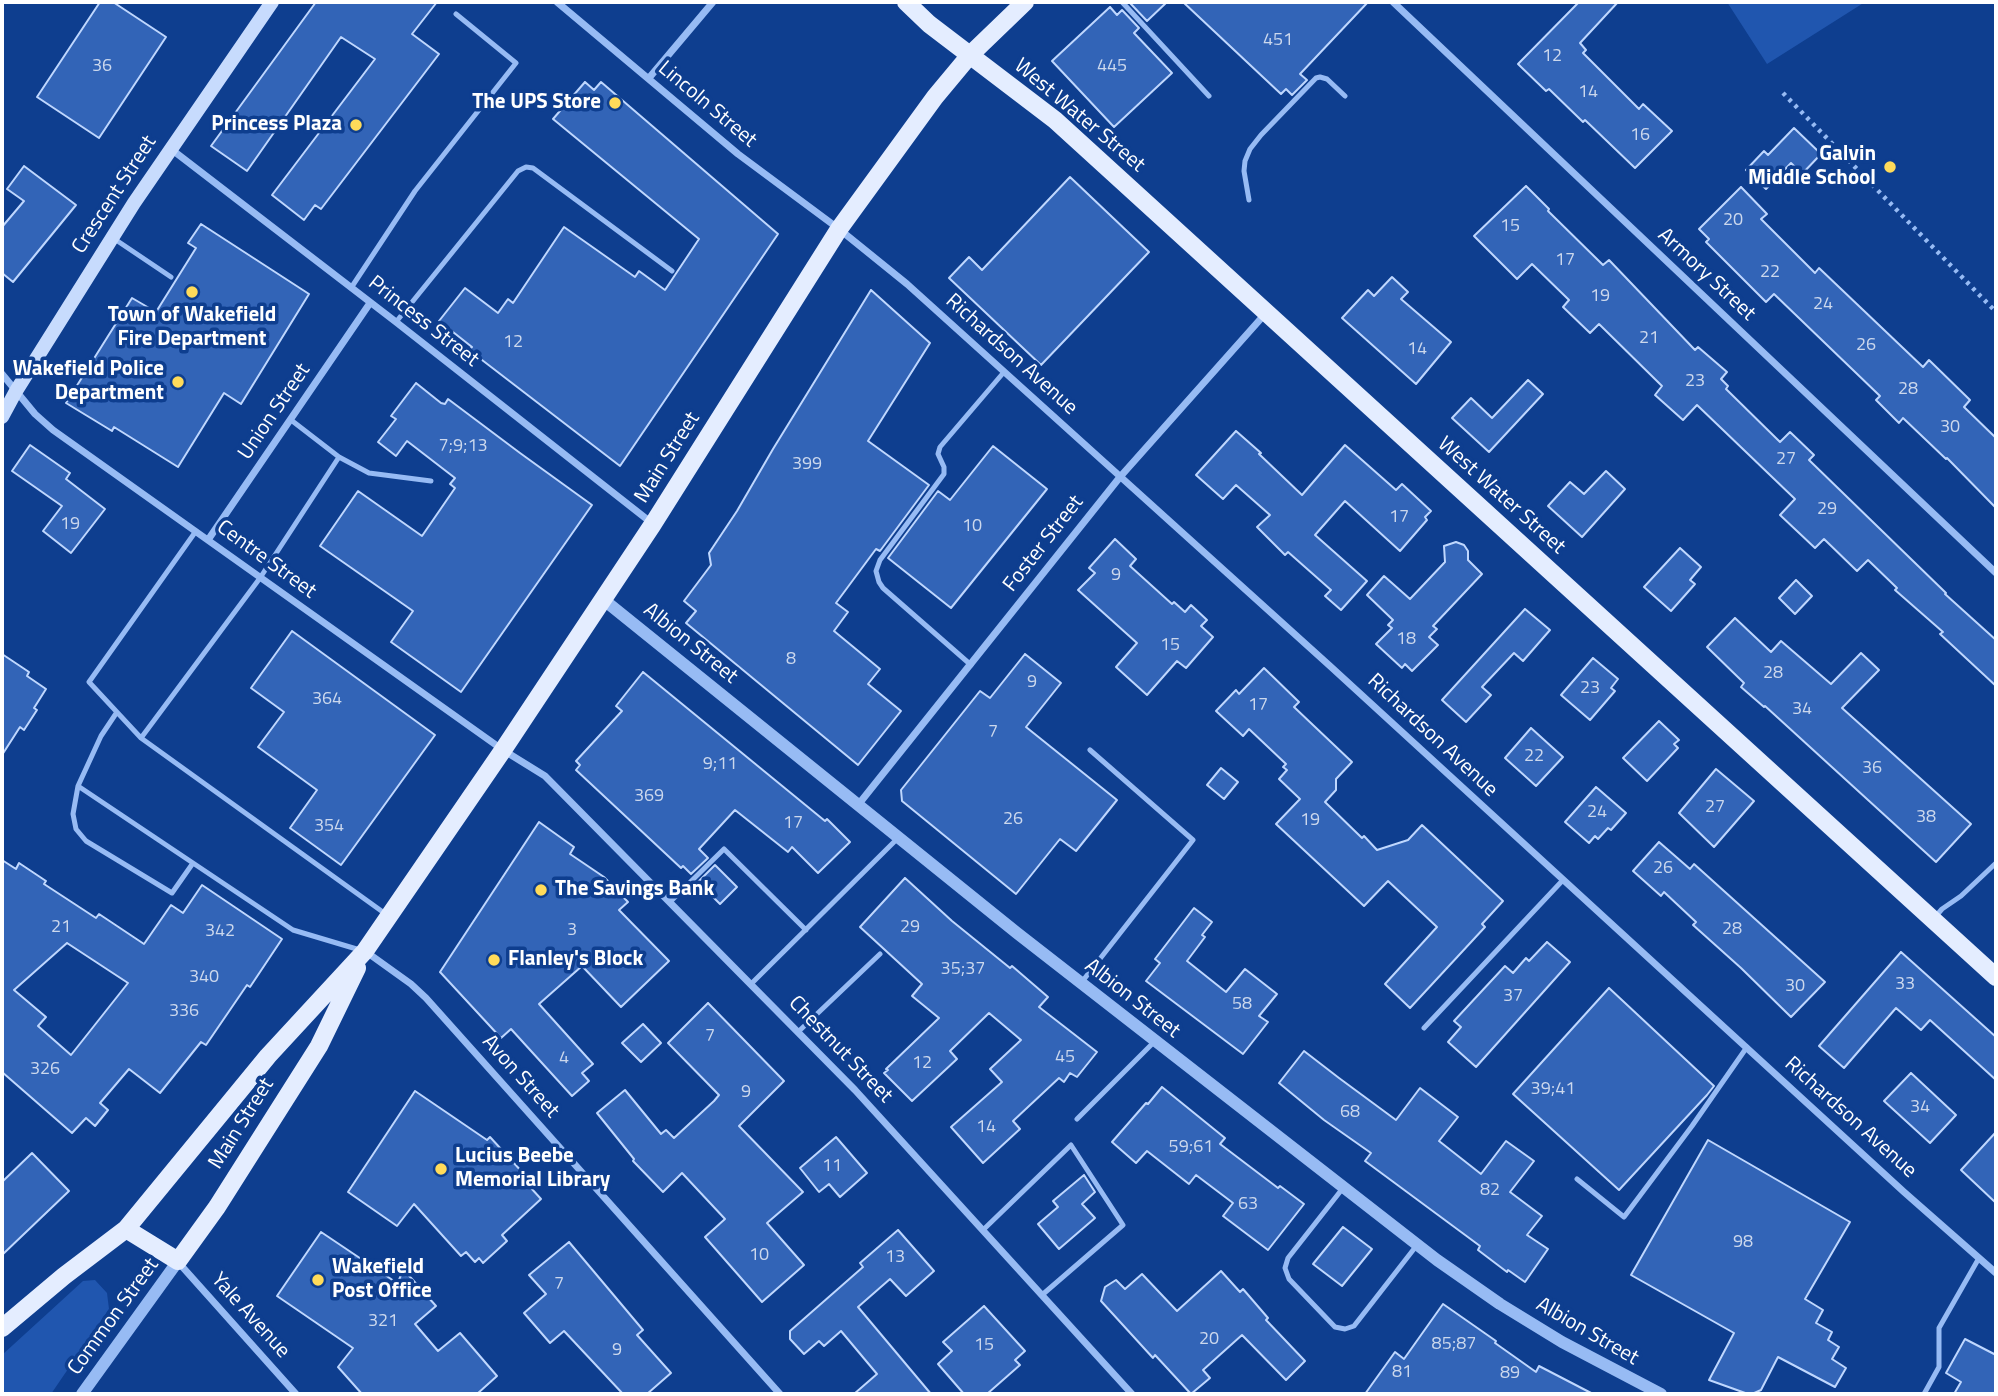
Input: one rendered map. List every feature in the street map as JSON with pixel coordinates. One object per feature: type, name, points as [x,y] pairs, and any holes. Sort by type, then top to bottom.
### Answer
[{"type":"main road","name":"Crescent Street","points":[[2,417],[112,238],[272,2]]},
{"type":"main road","name":"West Water Street","points":[[906,2],[929,24],[1055,120],[1996,976]]},
{"type":"main road","name":"Main Street","points":[[2,1328],[126,1229],[268,1056],[365,951],[604,600],[839,229],[901,141],[970,55],[1025,2]]},
{"type":"main road","name":"Main Street","points":[[178,1261],[217,1207],[318,1046],[365,951]]},
{"type":"main road","points":[[126,1229],[178,1261]]},
{"type":"street","name":"Lincoln Street","points":[[558,2],[752,165],[839,229]]},
{"type":"street","points":[[649,78],[713,2]]},
{"type":"street","name":"Armory Street","points":[[1393,2],[1996,573]]},
{"type":"street","name":"Princess Street","points":[[171,149],[653,524]]},
{"type":"street","name":"Richardson Avenue","points":[[839,229],[907,284],[1996,1273]]},
{"type":"street","name":"Union Street","points":[[208,540],[370,303]]},
{"type":"street","name":"Foster Street","points":[[858,805],[1120,477],[1266,313]]},
{"type":"street","name":"Centre Street","points":[[2,374],[35,414],[53,430],[503,750]]},
{"type":"street","name":"Albion Street","points":[[604,600],[1017,933],[1417,1245],[1500,1304],[1552,1336],[1661,1394]]},
{"type":"street","name":"Chestnut Street","points":[[503,750],[545,776],[798,1032],[884,1121],[1132,1394]]},
{"type":"street","name":"Avon Street","points":[[365,951],[421,993],[780,1394]]},
{"type":"street","name":"Common Street","points":[[82,1394],[178,1261]]},
{"type":"street","name":"Yale Avenue","points":[[178,1261],[296,1394]]},
{"type":"lane","points":[[1122,2],[1209,96]]},
{"type":"lane","points":[[351,288],[415,191],[516,63],[456,14]]},
{"type":"lane","points":[[1249,200],[1245,161],[1261,135],[1316,78],[1327,79],[1346,96]]},
{"type":"lane","points":[[396,322],[518,172],[526,167],[533,168],[672,271]]},
{"type":"lane","points":[[112,238],[172,277]]},
{"type":"lane","points":[[971,665],[883,588],[876,571],[880,561],[944,474],[938,454],[940,447],[1004,372]]},
{"type":"lane","points":[[291,420],[340,457],[369,473],[431,481]]},
{"type":"lane","points":[[141,738],[260,578],[340,457]]},
{"type":"lane","points":[[196,531],[89,682],[141,738],[390,917]]},
{"type":"lane","points":[[117,712],[78,786],[73,814],[76,829],[86,841],[172,892],[193,863]]},
{"type":"lane","points":[[1081,983],[1194,840],[1090,750]]},
{"type":"lane","points":[[78,786],[293,930],[365,951]]},
{"type":"lane","points":[[751,984],[899,837]]},
{"type":"lane","points":[[670,902],[724,849],[806,930]]},
{"type":"lane","points":[[1934,920],[1942,909],[1961,896],[1996,863]]},
{"type":"lane","points":[[1424,1028],[1563,880]]},
{"type":"lane","points":[[798,1032],[880,954]]},
{"type":"lane","points":[[1077,1119],[1156,1041]]},
{"type":"lane","points":[[1577,1179],[1625,1217],[1746,1047]]},
{"type":"lane","points":[[983,1230],[1071,1145],[1124,1225],[1042,1295]]},
{"type":"lane","points":[[1343,1188],[1288,1258],[1285,1268],[1289,1279],[1335,1327],[1348,1329],[1354,1325],[1417,1245]]},
{"type":"lane","points":[[1924,1394],[1939,1367],[1939,1328],[1979,1258]]},
{"type":"path","points":[[1783,93],[1996,312]]},
{"type":"shaded area","points":[[1727,2],[1865,2],[1767,64]]},
{"type":"shaded area","points":[[95,1280],[107,1293],[109,1309],[51,1394],[2,1394],[2,1355],[83,1281]]},
{"type":"building","points":[[100,2],[113,2],[166,37],[99,138],[37,97]]},
{"type":"building","points":[[316,2],[437,2],[412,34],[439,54],[321,209],[315,205],[304,220],[272,195],[375,59],[341,37],[247,171],[211,146]]},
{"type":"building","points":[[1131,2],[1167,2],[1147,21]]},
{"type":"building","points":[[1183,2],[1368,2],[1300,74],[1307,80],[1292,95],[1286,89],[1281,94]]},
{"type":"building","points":[[1579,2],[1618,2],[1580,43],[1586,50],[1583,53],[1639,109],[1643,104],[1672,131],[1635,168],[1585,120],[1583,122],[1518,64]]},
{"type":"building","points":[[1110,7],[1117,15],[1122,10],[1139,28],[1134,33],[1172,73],[1114,127],[1052,61]]},
{"type":"building","points":[[585,82],[594,90],[601,82],[778,234],[620,466],[469,350],[472,347],[439,321],[465,288],[498,313],[508,299],[513,303],[564,227],[635,277],[639,271],[665,290],[699,239],[553,119]]},
{"type":"building","points":[[1794,128],[1821,154],[1802,174],[1791,163],[1766,189],[1746,170],[1764,151],[1768,155]]},
{"type":"building","points":[[24,166],[76,205],[13,282],[2,273],[2,227],[24,201],[7,189]]},
{"type":"building","points":[[1070,177],[1149,252],[1041,365],[949,278],[969,257],[982,270]]},
{"type":"building","points":[[1526,186],[1603,265],[1609,260],[1695,350],[1698,347],[1727,372],[1721,379],[1728,386],[1726,389],[1780,442],[1790,432],[1814,455],[1809,460],[1945,594],[1996,640],[1996,686],[1940,634],[1943,632],[1895,590],[1897,588],[1868,560],[1857,571],[1824,539],[1815,548],[1780,515],[1795,499],[1697,405],[1683,420],[1655,395],[1662,386],[1599,324],[1590,333],[1563,307],[1569,300],[1532,264],[1517,279],[1474,236]]},
{"type":"building","points":[[1741,187],[1767,214],[1761,219],[1815,273],[1819,268],[1923,367],[1929,360],[1970,400],[1964,407],[1996,438],[1996,508],[1903,418],[1899,423],[1876,400],[1880,396],[1774,294],[1766,302],[1706,242],[1709,239],[1699,229]]},
{"type":"building","points":[[201,224],[309,294],[241,404],[224,393],[178,467],[114,427],[112,431],[66,403],[132,298],[156,312],[196,248],[188,243]]},
{"type":"building","points":[[1392,277],[1408,292],[1401,299],[1451,342],[1416,384],[1342,318],[1368,290],[1374,296]]},
{"type":"building","points":[[871,290],[930,343],[868,441],[929,485],[880,551],[876,549],[836,603],[848,612],[834,631],[880,669],[868,684],[901,711],[858,765],[686,623],[696,611],[684,601],[711,565],[709,553]]},
{"type":"building","points":[[1528,380],[1543,394],[1489,452],[1452,418],[1471,398],[1492,418]]},
{"type":"building","points":[[416,383],[441,403],[445,404],[448,399],[592,505],[461,692],[391,642],[413,611],[320,546],[358,491],[422,536],[455,488],[450,484],[455,478],[407,441],[396,456],[378,442],[396,419],[391,416]]},
{"type":"building","points":[[1236,431],[1302,495],[1345,445],[1396,490],[1402,484],[1431,511],[1425,517],[1427,520],[1400,551],[1345,501],[1315,535],[1367,581],[1341,610],[1325,596],[1331,590],[1288,552],[1285,555],[1257,527],[1270,515],[1236,485],[1223,499],[1196,475]]},
{"type":"building","points":[[30,445],[70,473],[66,479],[105,509],[71,553],[43,531],[62,506],[12,471]]},
{"type":"building","points":[[993,446],[1047,489],[951,608],[888,558],[938,491],[950,500]]},
{"type":"building","points":[[1606,471],[1625,489],[1582,537],[1548,506],[1570,482],[1584,494]]},
{"type":"building","points":[[1115,539],[1136,559],[1130,566],[1172,604],[1174,602],[1185,612],[1191,605],[1207,620],[1201,626],[1213,637],[1186,668],[1177,661],[1147,695],[1116,667],[1137,643],[1078,590],[1095,573],[1089,568]]},
{"type":"building","points":[[1456,542],[1464,545],[1468,551],[1468,560],[1482,574],[1433,626],[1437,629],[1429,637],[1438,645],[1412,671],[1405,664],[1402,668],[1376,644],[1392,628],[1388,625],[1393,620],[1367,595],[1384,576],[1410,599],[1445,562],[1444,546]]},
{"type":"building","points":[[1680,548],[1701,567],[1690,580],[1695,584],[1671,611],[1644,587]]},
{"type":"building","points":[[1796,580],[1812,596],[1795,614],[1779,598]]},
{"type":"building","points":[[1525,609],[1550,630],[1523,661],[1514,653],[1482,687],[1491,695],[1466,722],[1442,700]]},
{"type":"building","points":[[1735,618],[1771,652],[1781,641],[1831,684],[1861,653],[1879,670],[1842,708],[1971,824],[1936,862],[1741,687],[1744,683],[1707,647]]},
{"type":"building","points":[[292,631],[435,735],[341,865],[290,828],[317,790],[258,747],[284,712],[251,688]]},
{"type":"building","points":[[2,654],[29,672],[27,676],[46,689],[24,730],[20,727],[2,755]]},
{"type":"building","points":[[1025,654],[1061,683],[1026,727],[1117,800],[1076,851],[1060,839],[1016,894],[902,801],[901,790],[980,691],[990,698]]},
{"type":"building","points":[[1593,658],[1618,679],[1611,688],[1615,691],[1590,720],[1561,695]]},
{"type":"building","points":[[1264,668],[1299,702],[1294,707],[1352,762],[1336,779],[1336,790],[1325,802],[1377,850],[1408,840],[1422,825],[1503,901],[1482,924],[1485,927],[1410,1008],[1385,984],[1437,927],[1388,881],[1364,906],[1276,824],[1300,799],[1279,779],[1287,770],[1283,767],[1286,764],[1249,729],[1243,736],[1216,711],[1236,690],[1239,694]]},
{"type":"building","points":[[643,672],[825,821],[827,819],[850,842],[818,873],[792,847],[788,852],[735,810],[699,849],[708,858],[691,874],[683,866],[681,868],[576,770],[580,765],[576,761],[622,711],[616,706]]},
{"type":"building","points":[[1659,721],[1679,740],[1674,744],[1678,748],[1647,781],[1623,758]]},
{"type":"building","points":[[1531,728],[1563,757],[1536,786],[1505,758]]},
{"type":"building","points":[[1221,768],[1238,782],[1224,799],[1207,785]]},
{"type":"building","points":[[1716,769],[1754,801],[1714,847],[1679,813]]},
{"type":"building","points":[[1596,787],[1626,813],[1611,830],[1608,828],[1598,839],[1595,836],[1589,843],[1565,822]]},
{"type":"building","points":[[539,822],[574,847],[570,854],[604,877],[628,902],[619,910],[669,961],[621,1007],[582,966],[539,1004],[593,1064],[582,1073],[589,1081],[572,1096],[511,1029],[501,1038],[440,972]]},
{"type":"building","points":[[1659,842],[1690,869],[1694,864],[1825,982],[1791,1017],[1693,925],[1696,922],[1664,892],[1661,896],[1633,871]]},
{"type":"building","points":[[2,860],[16,869],[19,863],[46,881],[44,884],[96,918],[99,914],[144,944],[171,905],[183,913],[202,885],[282,939],[206,1045],[201,1042],[160,1093],[129,1069],[100,1103],[108,1110],[95,1126],[86,1118],[72,1133],[2,1072]],"holes":[[[67,943],[128,983],[71,1055],[38,1026],[46,1017],[14,990]]]},
{"type":"building","points":[[715,865],[737,887],[720,904],[698,882]]},
{"type":"building","points":[[905,878],[952,921],[1048,997],[1039,1007],[1097,1052],[1077,1077],[1070,1073],[1064,1082],[1059,1078],[1013,1121],[1020,1129],[983,1163],[951,1127],[1002,1082],[990,1069],[1021,1040],[989,1013],[950,1051],[957,1059],[912,1101],[884,1073],[939,1018],[912,996],[922,984],[860,927]]},
{"type":"building","points":[[1194,908],[1212,922],[1202,935],[1205,937],[1187,961],[1226,992],[1245,969],[1277,994],[1259,1016],[1268,1022],[1243,1054],[1146,981],[1160,963],[1155,959]]},
{"type":"building","points":[[1547,942],[1570,962],[1476,1067],[1448,1042],[1461,1027],[1454,1021],[1505,966],[1513,973],[1526,958],[1529,961]]},
{"type":"building","points":[[1901,952],[1996,1037],[1996,1080],[1930,1020],[1921,1030],[1896,1008],[1844,1068],[1819,1046]]},
{"type":"building","points":[[1609,988],[1714,1086],[1619,1190],[1513,1094]]},
{"type":"building","points":[[708,1003],[784,1081],[739,1126],[803,1192],[767,1223],[804,1265],[762,1302],[705,1237],[725,1219],[682,1173],[663,1192],[633,1161],[597,1113],[625,1090],[661,1134],[666,1130],[674,1138],[714,1101],[719,1095],[668,1043]]},
{"type":"building","points":[[643,1024],[661,1043],[641,1062],[622,1043]]},
{"type":"building","points":[[1304,1051],[1396,1120],[1420,1088],[1458,1117],[1439,1141],[1481,1174],[1506,1141],[1534,1161],[1510,1192],[1542,1216],[1527,1235],[1548,1249],[1525,1282],[1508,1270],[1507,1272],[1478,1250],[1480,1246],[1365,1161],[1371,1153],[1324,1120],[1279,1083]]},
{"type":"building","points":[[1911,1073],[1956,1115],[1930,1143],[1884,1101]]},
{"type":"building","points":[[1162,1087],[1225,1138],[1220,1144],[1304,1204],[1268,1250],[1223,1216],[1233,1203],[1196,1175],[1189,1184],[1147,1151],[1136,1163],[1112,1142]]},
{"type":"building","name":"Lucius Beebe Memorial Library","points":[[415,1091],[487,1140],[490,1137],[534,1185],[531,1188],[541,1199],[502,1235],[507,1241],[483,1263],[479,1258],[475,1262],[466,1252],[461,1256],[414,1204],[397,1226],[348,1192]]},
{"type":"building","points":[[1996,1132],[1996,1203],[1961,1170]]},
{"type":"building","points":[[836,1137],[867,1173],[840,1197],[829,1184],[819,1192],[800,1168]]},
{"type":"building","points":[[1708,1140],[1850,1222],[1805,1299],[1823,1310],[1816,1323],[1832,1332],[1828,1340],[1839,1347],[1832,1359],[1846,1368],[1835,1387],[1778,1357],[1761,1390],[1752,1394],[1709,1380],[1734,1333],[1631,1275]]},
{"type":"building","points":[[32,1153],[69,1191],[2,1255],[2,1182]]},
{"type":"building","points":[[1084,1175],[1095,1192],[1082,1204],[1095,1218],[1059,1249],[1038,1224],[1058,1207],[1053,1201]]},
{"type":"building","points":[[1343,1227],[1372,1249],[1342,1286],[1313,1264]]},
{"type":"building","points":[[898,1230],[934,1271],[906,1296],[890,1279],[858,1307],[931,1394],[854,1394],[877,1374],[841,1331],[824,1346],[819,1341],[804,1354],[790,1339],[790,1331],[863,1267],[860,1263]]},
{"type":"building","points":[[321,1232],[397,1283],[404,1270],[436,1306],[415,1324],[438,1351],[460,1333],[497,1376],[477,1394],[362,1394],[338,1367],[353,1348],[277,1296]]},
{"type":"building","points":[[569,1242],[643,1330],[637,1335],[671,1373],[647,1394],[623,1394],[564,1331],[550,1343],[524,1313],[546,1294],[529,1275]]},
{"type":"building","points":[[1221,1271],[1240,1292],[1243,1289],[1268,1318],[1266,1320],[1305,1361],[1286,1380],[1242,1335],[1203,1370],[1210,1378],[1191,1394],[1155,1355],[1153,1358],[1101,1301],[1105,1287],[1116,1280],[1125,1289],[1142,1274],[1177,1311]]},
{"type":"building","points":[[1443,1304],[1536,1372],[1539,1366],[1593,1394],[1365,1394],[1395,1352],[1404,1359]]},
{"type":"building","points":[[984,1306],[1025,1351],[1015,1360],[1020,1365],[987,1394],[964,1394],[938,1364],[952,1351],[943,1342]]},
{"type":"building","points":[[1965,1339],[1996,1355],[1996,1394],[1954,1394],[1961,1382],[1946,1373]]},
{"type":"place","name":"The UPS Store","points":[[615,103]]},
{"type":"place","name":"Princess Plaza","points":[[356,125]]},
{"type":"place","name":"Galvin Middle School","points":[[1890,167]]},
{"type":"place","name":"Town of Wakefield Fire Department","points":[[192,292]]},
{"type":"place","name":"Wakefield Police Department","points":[[178,382]]},
{"type":"place","name":"The Savings Bank","points":[[541,890]]},
{"type":"place","name":"Flanley's Block","points":[[494,960]]},
{"type":"place","name":"Lucius Beebe Memorial Library","points":[[441,1169]]},
{"type":"place","name":"Wakefield Post Office","points":[[318,1280]]}]
